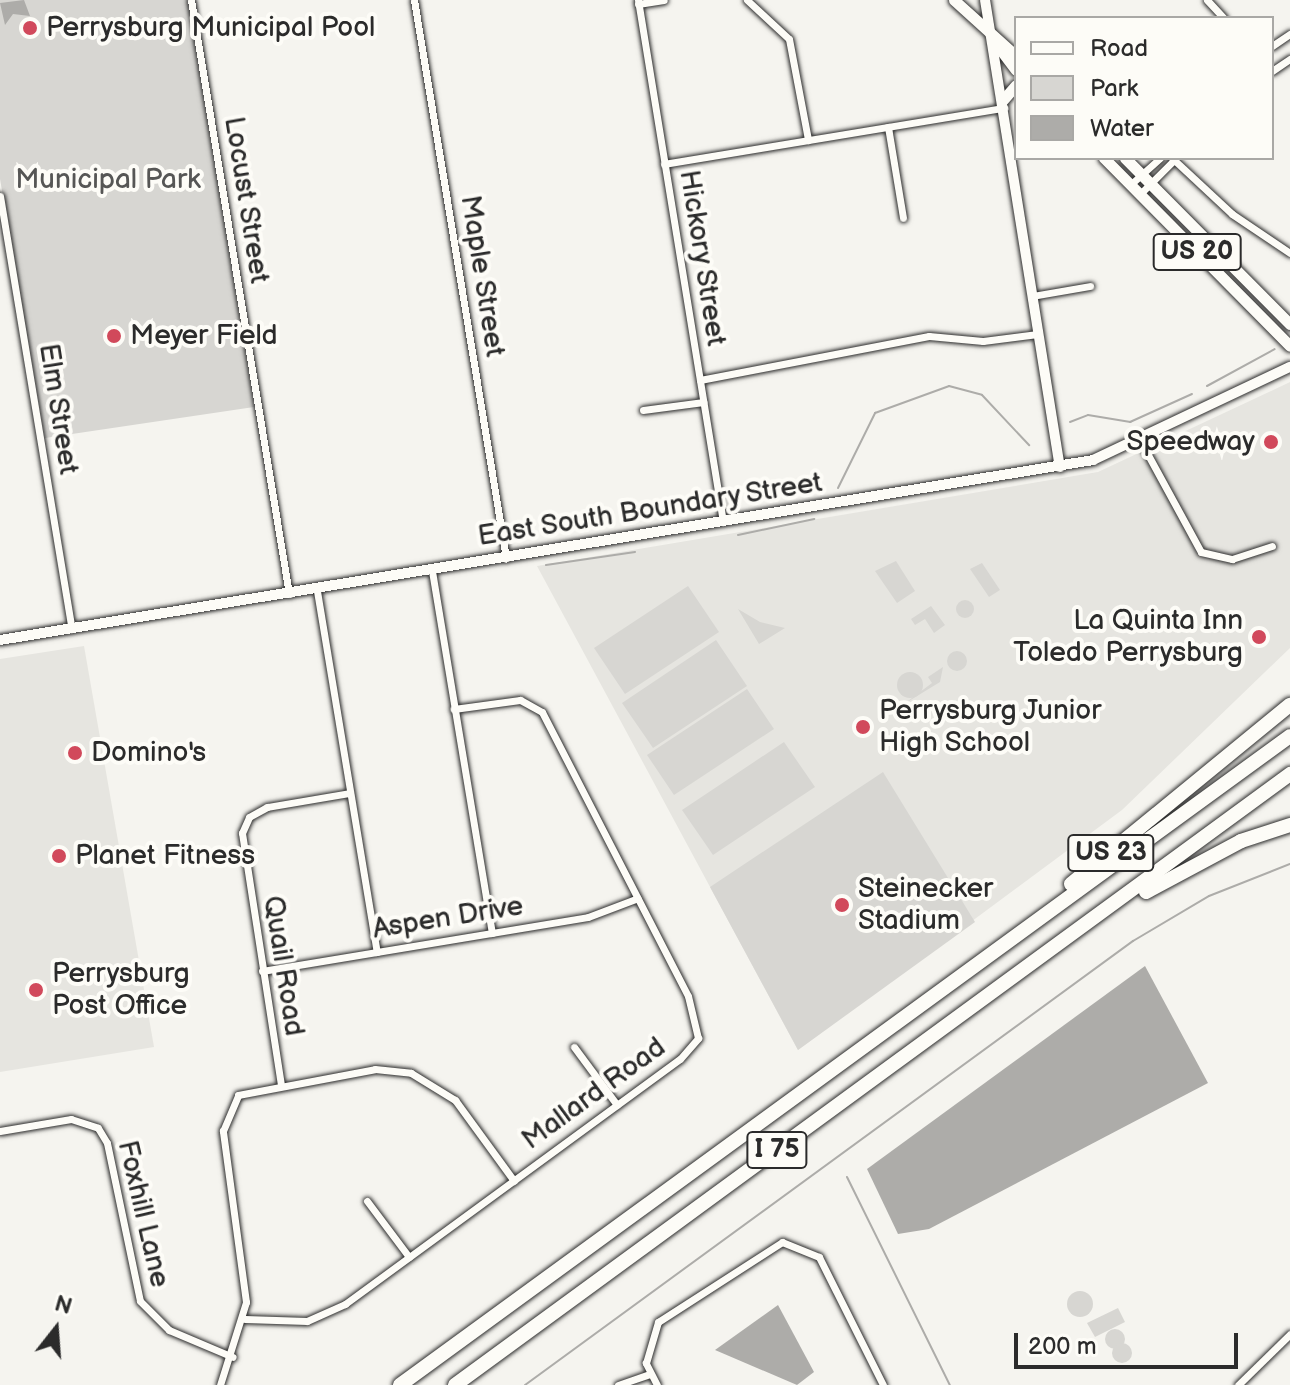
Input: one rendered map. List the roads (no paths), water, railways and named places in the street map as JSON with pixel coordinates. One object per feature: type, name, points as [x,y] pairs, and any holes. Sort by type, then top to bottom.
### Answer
[{"type":"highway","name":"US 23","points":[[930,998],[1290,705]]},
{"type":"highway","name":"I 75","points":[[400,1385],[1290,736]]},
{"type":"highway","name":"I 75","points":[[455,1385],[1290,774]]},
{"type":"highway","name":"US 23","points":[[1100,916],[1241,841],[1290,825]]},
{"type":"main road","points":[[954,0],[972,0]]},
{"type":"main road","points":[[954,0],[991,37],[1014,54]]},
{"type":"main road","points":[[991,37],[1014,67]]},
{"type":"main road","points":[[1003,105],[1014,88]]},
{"type":"main road","name":"US 20","points":[[1106,160],[1290,346]]},
{"type":"main road","name":"US 20","points":[[1127,160],[1290,324]]},
{"type":"street","name":"Locust Street","points":[[191,0],[289,596]]},
{"type":"street","name":"Maple Street","points":[[414,0],[506,558]]},
{"type":"street","points":[[638,2],[664,0]]},
{"type":"street","points":[[747,0],[789,39],[808,140]]},
{"type":"street","points":[[985,0],[1060,467]]},
{"type":"street","points":[[1207,0],[1222,16]]},
{"type":"street","name":"Hickory Street","points":[[638,2],[723,522]]},
{"type":"street","points":[[664,164],[1003,105]]},
{"type":"street","points":[[888,127],[903,218]]},
{"type":"street","points":[[1140,194],[1159,160]]},
{"type":"street","points":[[1130,185],[1146,179],[1173,160]]},
{"type":"street","points":[[1175,160],[1232,214],[1290,253]]},
{"type":"street","name":"Elm Street","points":[[0,196],[72,629]]},
{"type":"street","points":[[1032,296],[1090,286]]},
{"type":"street","points":[[700,380],[929,336],[983,341],[1038,334]]},
{"type":"street","name":"East South Boundary Street","points":[[0,640],[289,596],[1060,467],[1141,442],[1290,367]]},
{"type":"street","points":[[643,410],[703,402]]},
{"type":"street","points":[[1141,442],[1201,552],[1232,559],[1272,546]]},
{"type":"street","points":[[432,571],[492,933]]},
{"type":"street","points":[[317,591],[377,952]]},
{"type":"street","name":"Mallard Road","points":[[245,1319],[321,1317],[409,1257],[688,1052],[699,1032],[692,1003],[542,712],[520,700],[454,709]]},
{"type":"street","name":"Quail Road","points":[[281,1085],[242,855],[246,822],[267,807],[350,793]]},
{"type":"street","name":"Aspen Drive","points":[[262,971],[605,913],[638,898]]},
{"type":"street","points":[[574,1047],[617,1105]]},
{"type":"street","points":[[220,1385],[245,1319],[245,1268],[224,1118],[238,1095],[375,1069],[424,1077],[455,1100],[514,1181]]},
{"type":"street","name":"Foxhill Lane","points":[[0,1131],[71,1119],[98,1128],[107,1143],[140,1301],[169,1330],[233,1357]]},
{"type":"street","points":[[367,1201],[409,1257]]},
{"type":"street","points":[[657,1385],[650,1374],[647,1343],[658,1322],[782,1242],[819,1257],[883,1385]]},
{"type":"street","points":[[1238,1385],[1290,1334]]},
{"type":"street","points":[[618,1385],[650,1374]]},
{"type":"water","points":[[24,0],[30,16],[13,14],[5,25],[0,3]]},
{"type":"water","points":[[1145,966],[1208,1083],[929,1229],[898,1234],[867,1169]]},
{"type":"water","points":[[778,1305],[814,1372],[797,1385],[715,1350]]},
{"type":"waterway","points":[[1207,386],[1275,349]]},
{"type":"waterway","points":[[838,488],[875,413],[949,386],[982,395],[1029,445]]},
{"type":"waterway","points":[[1070,422],[1088,415],[1130,422],[1192,394]]},
{"type":"waterway","points":[[738,535],[814,519]]},
{"type":"waterway","points":[[546,565],[635,552]]},
{"type":"waterway","points":[[525,1385],[1133,941],[1209,896],[1290,864]]},
{"type":"waterway","points":[[847,1177],[950,1385]]},
{"type":"place","name":"Perrysburg Municipal Pool","points":[[30,28]]},
{"type":"place","name":"Meyer Field","points":[[114,336]]},
{"type":"place","name":"Speedway","points":[[1271,442]]},
{"type":"place","name":"La Quinta Inn Toledo Perrysburg","points":[[1259,637]]},
{"type":"place","name":"Perrysburg Junior High School","points":[[863,727]]},
{"type":"place","name":"Domino's","points":[[75,753]]},
{"type":"place","name":"Planet Fitness","points":[[59,856]]},
{"type":"place","name":"Steinecker Stadium","points":[[842,905]]},
{"type":"place","name":"Perrysburg Post Office","points":[[36,990]]},
{"type":"park label","name":"Municipal Park","points":[[108,180]]}]
